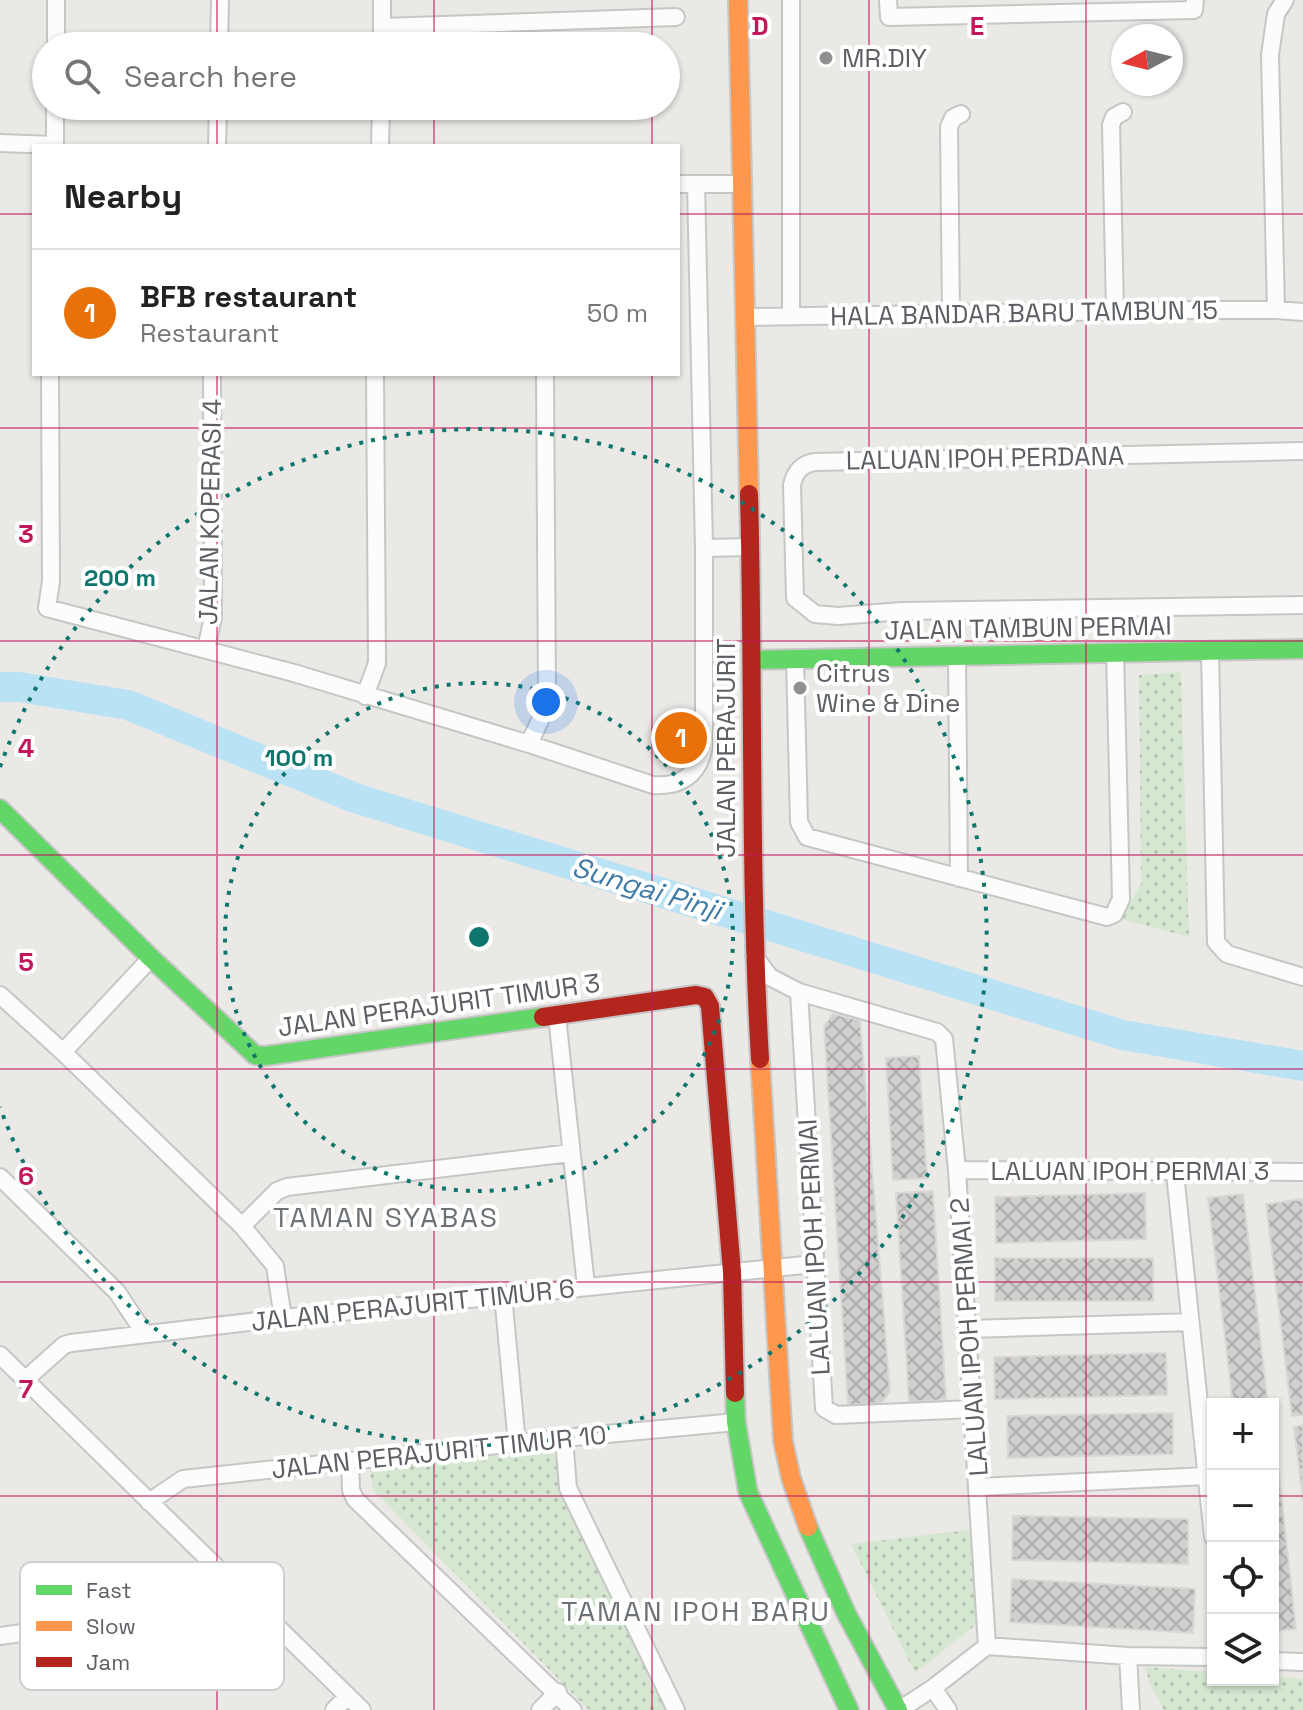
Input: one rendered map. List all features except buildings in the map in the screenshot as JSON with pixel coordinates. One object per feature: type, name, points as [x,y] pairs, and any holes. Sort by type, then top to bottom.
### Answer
[{"type":"street","points":[[56,0],[56,32]]},
{"type":"street","points":[[219,32],[220,0]]},
{"type":"street","points":[[382,0],[382,32]]},
{"type":"street","name":"JALAN PERAJURIT","points":[[738,0],[753,660],[754,956],[783,1441],[791,1483],[806,1527],[833,1589],[898,1710]]},
{"type":"street","points":[[791,0],[791,316]]},
{"type":"street","points":[[888,0],[889,17],[1046,6],[1194,10],[1195,0]]},
{"type":"street","points":[[1276,310],[1270,55],[1276,14],[1285,0]]},
{"type":"street","points":[[382,27],[676,17]]},
{"type":"street","points":[[1115,311],[1111,125],[1114,117],[1123,112]]},
{"type":"street","points":[[951,314],[949,127],[953,118],[961,114]]},
{"type":"street","points":[[55,120],[55,144]]},
{"type":"street","points":[[217,144],[218,120]]},
{"type":"street","points":[[380,144],[381,120]]},
{"type":"street","points":[[0,143],[32,145]]},
{"type":"street","points":[[680,184],[741,184]]},
{"type":"street","points":[[50,376],[51,581],[47,608],[206,649],[529,744],[631,779],[667,786],[681,782],[693,773],[701,760],[704,746],[704,548],[696,184]]},
{"type":"street","name":"HALA BANDAR BARU TAMBUN 15","points":[[745,317],[1115,311],[1303,312]]},
{"type":"street","name":"JALAN KOPERASI 4","points":[[206,649],[213,617],[212,376]]},
{"type":"street","points":[[365,696],[377,663],[375,376]]},
{"type":"street","points":[[529,744],[543,714],[547,695],[545,376]]},
{"type":"street","name":"LALUAN IPOH PERDANA","points":[[1303,451],[808,463],[797,472],[792,485],[795,598],[815,614],[838,616],[902,611],[1303,605]]},
{"type":"street","points":[[704,548],[749,547]]},
{"type":"street","name":"JALAN TAMBUN PERMAI","points":[[753,660],[1303,649]]},
{"type":"street","points":[[1210,651],[1216,942],[1227,954],[1303,977]]},
{"type":"street","points":[[795,659],[799,822],[803,833],[813,839],[1099,917],[1114,914],[1121,899],[1115,652]]},
{"type":"street","points":[[957,656],[959,878]]},
{"type":"street","name":"JALAN PERAJURIT TIMUR 3","points":[[0,809],[247,1050],[260,1056],[696,995],[705,997],[710,1006],[732,1272]]},
{"type":"street","points":[[754,956],[770,977],[799,992]]},
{"type":"street","points":[[63,1052],[151,958]]},
{"type":"street","name":"LALUAN IPOH PERMAI 2","points":[[799,992],[937,1032],[946,1044],[979,1487],[987,1646]]},
{"type":"street","name":"LALUAN IPOH PERMAI","points":[[799,992],[823,1403],[827,1412],[836,1415],[973,1409]]},
{"type":"street","points":[[0,995],[242,1226],[275,1266],[283,1318]]},
{"type":"street","points":[[557,1016],[586,1286]]},
{"type":"street","points":[[242,1226],[277,1191],[287,1187],[571,1153]]},
{"type":"street","name":"LALUAN IPOH PERMAI 3","points":[[957,1170],[1303,1172]]},
{"type":"street","points":[[1175,1173],[1207,1485]]},
{"type":"street","points":[[0,1177],[117,1292],[145,1334]]},
{"type":"street","name":"JALAN PERAJURIT TIMUR 6","points":[[26,1379],[64,1345],[283,1318],[814,1264]]},
{"type":"street","points":[[732,1272],[736,1422],[748,1492],[849,1710]]},
{"type":"street","points":[[503,1295],[517,1444]]},
{"type":"street","points":[[968,1329],[1190,1322]]},
{"type":"street","points":[[0,1355],[211,1562]]},
{"type":"street","name":"JALAN PERAJURIT TIMUR 10","points":[[149,1502],[183,1479],[736,1422]]},
{"type":"street","points":[[564,1438],[568,1488],[676,1710]]},
{"type":"street","points":[[350,1462],[351,1490],[355,1499],[558,1692],[573,1710]]},
{"type":"street","points":[[979,1487],[1206,1476]]},
{"type":"street","points":[[0,1636],[20,1633]]},
{"type":"street","points":[[284,1634],[362,1710]]},
{"type":"street","points":[[898,1710],[933,1688],[987,1646],[1128,1656],[1207,1657]]},
{"type":"street","points":[[1128,1656],[1131,1710]]},
{"type":"street","points":[[1279,1661],[1303,1662]]},
{"type":"street","points":[[933,1688],[948,1710]]},
{"type":"street","points":[[540,1710],[558,1692]]},
{"type":"street","points":[[334,1710],[348,1696]]},
{"type":"green space","points":[[1181,672],[1189,937],[1121,919],[1141,884],[1139,675]]},
{"type":"green space","points":[[552,1445],[568,1512],[674,1710],[589,1710],[373,1490],[369,1466]]},
{"type":"green space","points":[[969,1530],[982,1620],[915,1673],[851,1544]]},
{"type":"green space","points":[[1145,1667],[1207,1672],[1207,1686],[1279,1686],[1279,1677],[1303,1679],[1303,1710],[1164,1710]]},
{"type":"waterway","name":"Sungai Pinji","points":[[0,687],[19,687],[128,705],[355,798],[1123,1035],[1303,1066]]},
{"type":"traffic: fast","points":[[753,660],[1303,649]]},
{"type":"traffic: fast","points":[[0,809],[255,1055],[543,1017]]},
{"type":"traffic: fast","points":[[735,1393],[736,1422],[748,1492],[849,1710]]},
{"type":"traffic: fast","points":[[808,1527],[846,1613],[898,1710]]},
{"type":"traffic: slow","points":[[738,0],[749,494]]},
{"type":"traffic: slow","points":[[760,1059],[783,1441],[791,1478],[808,1527]]},
{"type":"traffic: jam","points":[[749,494],[754,918],[760,1059]]},
{"type":"traffic: jam","points":[[543,1017],[696,995],[705,997],[710,1006],[732,1272],[735,1393]]},
{"type":"place","name":"MR.DIY","points":[[826,58]]},
{"type":"place","name":"Citrus Wine & Dine","points":[[800,688]]},
{"type":"place","name":"BFB restaurant","points":[[681,738]]},
{"type":"district","name":"TAMAN SYABAS","points":[[386,1217]]},
{"type":"district","name":"TAMAN IPOH BARU","points":[[696,1611]]}]
